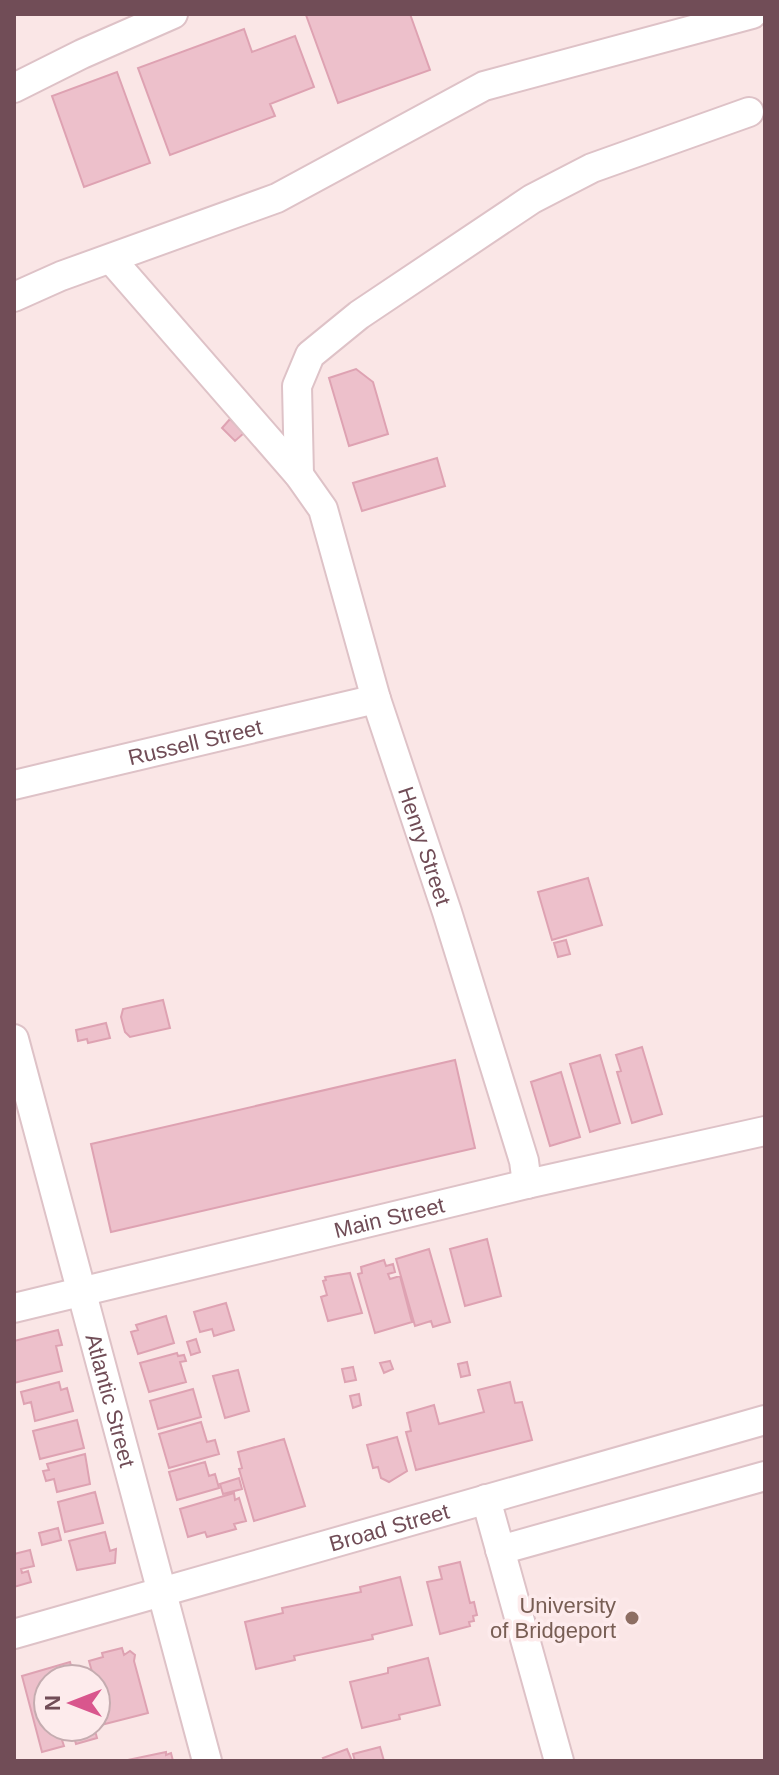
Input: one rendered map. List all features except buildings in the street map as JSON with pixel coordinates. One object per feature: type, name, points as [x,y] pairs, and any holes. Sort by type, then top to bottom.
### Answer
[{"type":"street","points":[[14,88],[173,14]]},
{"type":"street","points":[[14,297],[61,276],[277,198],[484,86],[752,14]]},
{"type":"street","points":[[299,475],[297,386],[310,355],[334,335],[532,199],[592,168],[749,112]]},
{"type":"street","name":"Henry Street","points":[[111,259],[299,475],[323,509],[376,699],[456,942],[524,1161],[527,1184]]},
{"type":"street","name":"Russell Street","points":[[14,785],[376,699]]},
{"type":"street","name":"Atlantic Street","points":[[14,1039],[207,1761]]},
{"type":"street","name":"Main Street","points":[[14,1308],[527,1184],[765,1131]]},
{"type":"street","name":"Broad Street","points":[[14,1634],[765,1420]]},
{"type":"street","points":[[498,1542],[765,1476]]},
{"type":"street","points":[[486,1499],[559,1761]]},
{"type":"place","name":"University of Bridgeport","points":[[632,1618]]}]
